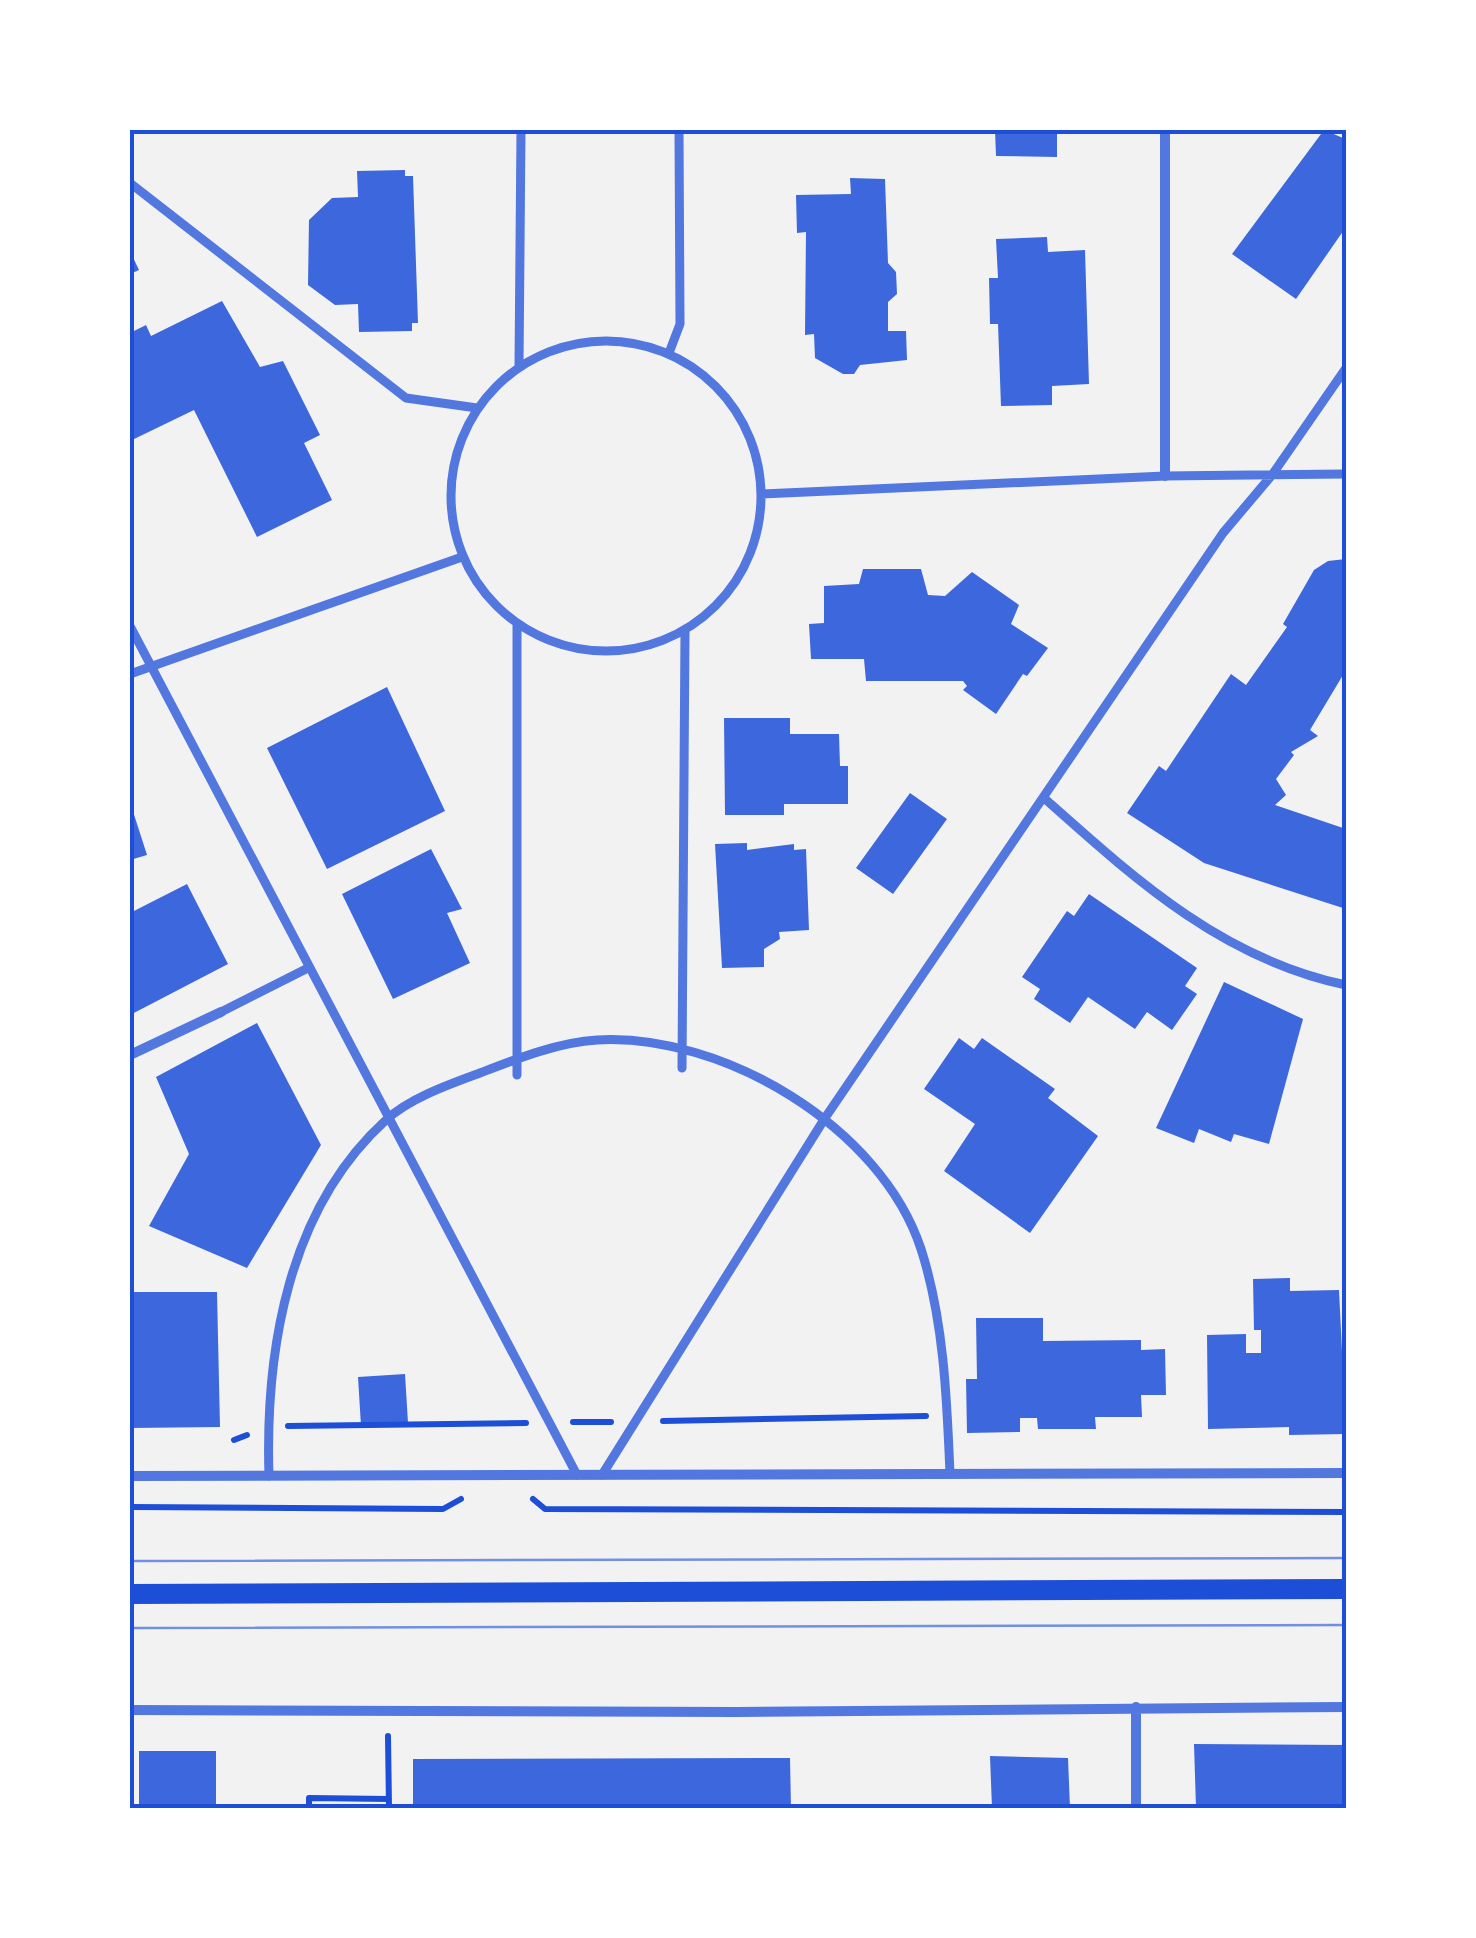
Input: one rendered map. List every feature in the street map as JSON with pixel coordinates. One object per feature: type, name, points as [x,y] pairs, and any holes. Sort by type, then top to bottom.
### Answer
[{"type":"main road","points":[[130,1594],[1346,1589]]},
{"type":"street","points":[[519,366],[521,130]]},
{"type":"street","points":[[669,353],[680,324],[679,130]]},
{"type":"street","points":[[1165,130],[1165,476]]},
{"type":"street","points":[[130,183],[406,398],[477,408]]},
{"type":"street","points":[[618,340],[669,353],[706,377],[736,410],[754,450],[761,494],[756,535],[741,573],[717,606],[685,630],[644,648],[600,652],[556,644],[517,624],[485,595],[462,557],[450,506],[455,455],[477,408],[519,366],[566,345],[618,340]]},
{"type":"street","points":[[602,1475],[825,1118],[1223,533],[1272,475],[1346,368]]},
{"type":"street","points":[[761,494],[1165,476],[1346,474]]},
{"type":"street","points":[[130,674],[462,557]]},
{"type":"street","points":[[517,624],[517,1075]]},
{"type":"street","points":[[130,626],[576,1475]]},
{"type":"street","points":[[682,1068],[685,630]]},
{"type":"street","points":[[1044,798],[1154,896],[1224,942],[1308,977],[1346,985]]},
{"type":"street","points":[[130,1055],[308,968]]},
{"type":"street","points":[[269,1476],[269,1426],[279,1314],[304,1240],[325,1195],[387,1119],[450,1084],[517,1059],[597,1040],[683,1050],[774,1084],[825,1118],[883,1178],[921,1248],[940,1334],[950,1474]]},
{"type":"street","points":[[130,1476],[1346,1474]]},
{"type":"street","points":[[130,1710],[736,1712],[1346,1706]]},
{"type":"street","points":[[1136,1707],[1136,1808]]},
{"type":"path","points":[[234,1440],[269,1426],[947,1416]]},
{"type":"path","points":[[530,1497],[546,1509],[1346,1512]]},
{"type":"path","points":[[130,1507],[443,1508],[463,1498],[480,1498]]},
{"type":"path","points":[[309,1808],[309,1798],[389,1803],[388,1736]]},
{"type":"building","points":[[995,130],[1057,130],[1057,157],[996,156]]},
{"type":"building","points":[[1324,130],[1343,138],[1346,134],[1346,227],[1296,299],[1232,254]]},
{"type":"building","points":[[405,170],[405,176],[413,176],[418,323],[412,323],[412,331],[359,332],[358,304],[335,305],[308,285],[309,220],[332,198],[358,197],[357,171]]},
{"type":"building","points":[[850,178],[885,179],[888,263],[896,272],[897,294],[888,302],[888,331],[906,331],[907,360],[860,365],[854,374],[843,374],[815,358],[814,334],[805,335],[806,232],[797,233],[796,195],[851,194]]},
{"type":"building","points":[[1047,237],[1048,252],[1085,250],[1089,384],[1052,386],[1052,405],[1001,406],[998,324],[990,324],[989,278],[998,278],[996,239]]},
{"type":"building","points":[[130,251],[139,270],[130,274]]},
{"type":"building","points":[[222,301],[260,367],[283,361],[320,435],[304,443],[332,500],[257,537],[194,410],[130,441],[130,333],[146,325],[151,336]]},
{"type":"building","points":[[1346,559],[1346,670],[1310,730],[1318,736],[1291,752],[1294,755],[1276,779],[1286,795],[1275,805],[1346,829],[1346,909],[1204,863],[1127,813],[1159,766],[1166,771],[1231,674],[1246,685],[1287,627],[1283,624],[1314,570],[1328,561]]},
{"type":"building","points":[[863,569],[921,569],[928,595],[945,596],[972,572],[1019,605],[1011,624],[1048,648],[1027,676],[1023,674],[996,714],[963,690],[967,686],[963,681],[866,681],[864,659],[811,659],[809,624],[824,623],[824,586],[859,584]]},
{"type":"building","points":[[387,687],[445,811],[327,869],[267,748]]},
{"type":"building","points":[[724,718],[790,718],[790,734],[839,734],[840,766],[848,766],[848,804],[784,804],[784,815],[725,815]]},
{"type":"building","points":[[910,793],[947,819],[893,894],[856,868]]},
{"type":"building","points":[[130,802],[147,855],[130,860]]},
{"type":"building","points":[[747,843],[747,850],[794,844],[794,850],[806,849],[809,930],[779,932],[780,939],[764,949],[764,967],[722,968],[715,844]]},
{"type":"building","points":[[431,849],[462,909],[447,913],[470,963],[393,999],[342,894]]},
{"type":"building","points":[[187,884],[228,964],[130,1015],[130,913]]},
{"type":"building","points":[[1089,894],[1197,968],[1185,986],[1197,994],[1172,1030],[1147,1012],[1135,1029],[1088,997],[1070,1023],[1034,999],[1040,989],[1022,977],[1067,911],[1074,916]]},
{"type":"building","points":[[1224,982],[1303,1019],[1269,1144],[1234,1134],[1231,1142],[1199,1129],[1194,1143],[1156,1128]]},
{"type":"building","points":[[257,1023],[321,1145],[247,1268],[149,1226],[189,1154],[156,1077]]},
{"type":"building","points":[[959,1038],[974,1049],[982,1038],[1055,1089],[1048,1098],[1098,1136],[1030,1233],[944,1171],[975,1124],[924,1089]]},
{"type":"building","points":[[1290,1278],[1290,1291],[1339,1290],[1346,1434],[1289,1435],[1289,1427],[1208,1429],[1207,1335],[1246,1334],[1246,1353],[1261,1353],[1261,1330],[1254,1330],[1253,1279]]},
{"type":"building","points":[[130,1292],[217,1292],[220,1427],[130,1428]]},
{"type":"building","points":[[976,1318],[1043,1318],[1043,1341],[1141,1340],[1141,1350],[1165,1349],[1166,1395],[1141,1395],[1142,1417],[1095,1417],[1096,1429],[1038,1429],[1037,1418],[1020,1418],[1020,1432],[967,1433],[966,1379],[977,1379]]},
{"type":"building","points":[[405,1374],[408,1423],[361,1426],[358,1377]]},
{"type":"building","points":[[1194,1744],[1346,1745],[1346,1808],[1196,1808]]},
{"type":"building","points":[[139,1751],[216,1751],[216,1808],[139,1808]]},
{"type":"building","points":[[990,1756],[1068,1758],[1070,1808],[992,1808]]},
{"type":"building","points":[[790,1758],[791,1808],[413,1808],[413,1759]]},
{"type":"tram line","points":[[130,1561],[1346,1558]]},
{"type":"tram line","points":[[130,1628],[1346,1625]]}]
